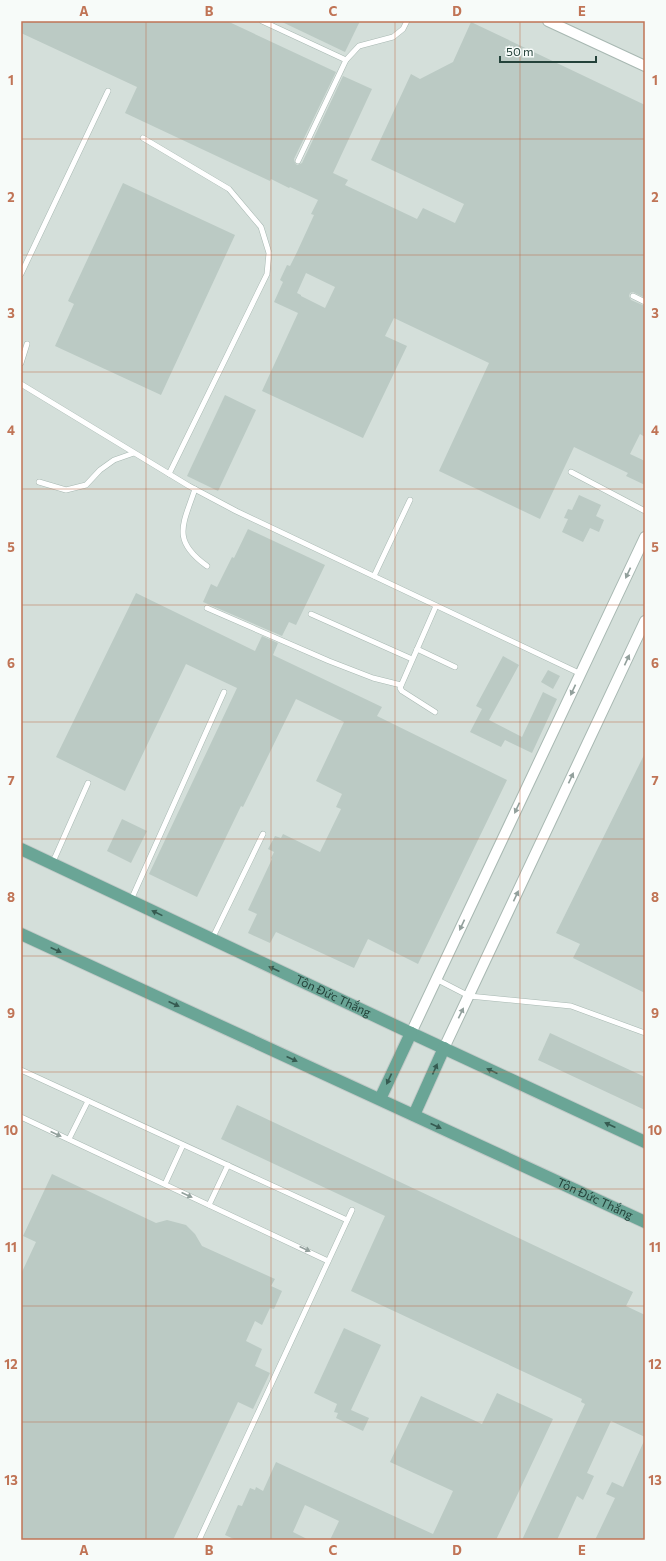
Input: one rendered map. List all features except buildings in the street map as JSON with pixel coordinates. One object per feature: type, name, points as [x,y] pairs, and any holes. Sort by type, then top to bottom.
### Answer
[{"type":"main road","name":"Tôn Đức Thắng","points":[[21,849],[645,1142]]},
{"type":"main road","name":"Tôn Đức Thắng","points":[[21,934],[645,1222]]},
{"type":"main road","points":[[380,1099],[411,1033]]},
{"type":"main road","points":[[414,1115],[444,1048]]},
{"type":"street","points":[[548,21],[645,66]]},
{"type":"street","points":[[411,1033],[581,674],[642,550],[645,537]]},
{"type":"street","points":[[444,1048],[645,622]]},
{"type":"lane","points":[[262,21],[346,60]]},
{"type":"lane","points":[[298,161],[346,60],[359,46],[393,38],[403,30],[407,21]]},
{"type":"lane","points":[[21,274],[108,91]]},
{"type":"lane","points":[[143,138],[229,189],[261,228],[269,253],[267,274],[169,474]]},
{"type":"lane","points":[[633,296],[645,302]]},
{"type":"lane","points":[[21,363],[27,344]]},
{"type":"lane","points":[[21,384],[169,474],[236,511],[581,674]]},
{"type":"lane","points":[[39,482],[66,490],[86,484],[100,470],[114,460],[134,453]]},
{"type":"lane","points":[[571,472],[645,511]]},
{"type":"lane","points":[[195,489],[182,528],[184,543],[195,558],[206,566]]},
{"type":"lane","points":[[374,576],[410,500]]},
{"type":"lane","points":[[435,712],[402,691],[401,685],[436,606]]},
{"type":"lane","points":[[207,608],[329,661],[373,678],[401,685]]},
{"type":"lane","points":[[311,614],[412,659]]},
{"type":"lane","points":[[417,649],[455,667]]},
{"type":"lane","points":[[131,900],[224,692]]},
{"type":"lane","points":[[52,864],[88,783]]},
{"type":"lane","points":[[212,940],[263,834]]},
{"type":"lane","points":[[436,980],[469,996],[571,1006],[645,1033]]},
{"type":"lane","points":[[21,1070],[347,1220]]},
{"type":"lane","points":[[69,1140],[88,1101]]},
{"type":"lane","points":[[21,1117],[328,1260]]},
{"type":"lane","points":[[165,1184],[183,1145]]},
{"type":"lane","points":[[209,1205],[228,1165]]},
{"type":"lane","points":[[199,1540],[352,1210]]},
{"type":"shaded area","points":[[21,21],[645,21],[645,1540],[21,1540]]}]
